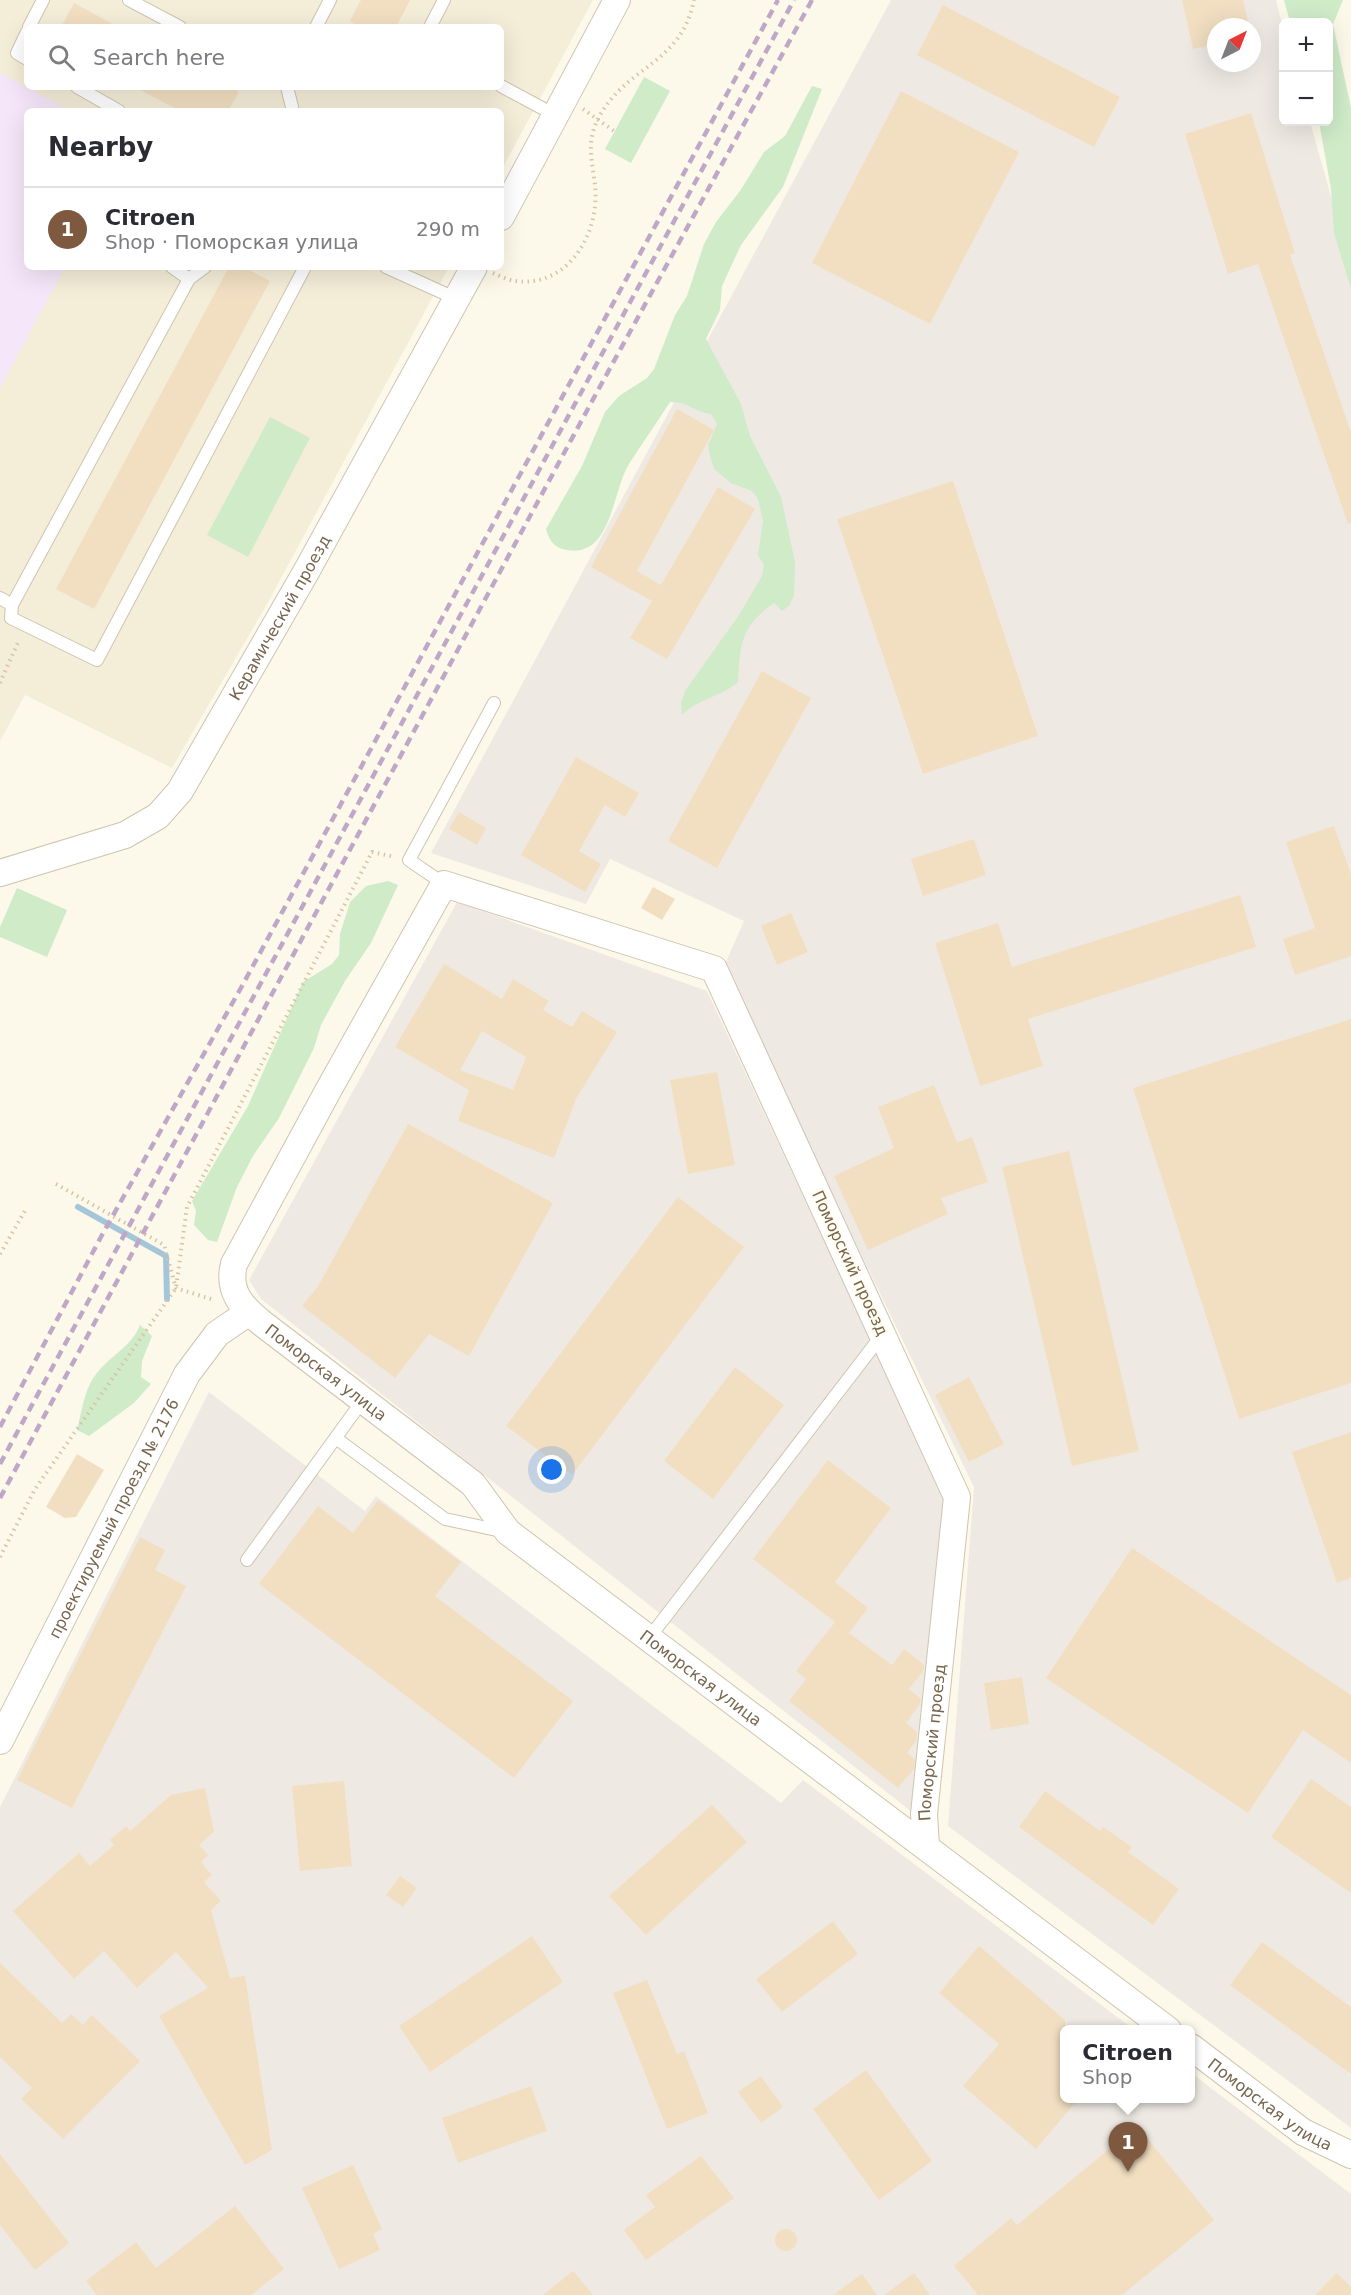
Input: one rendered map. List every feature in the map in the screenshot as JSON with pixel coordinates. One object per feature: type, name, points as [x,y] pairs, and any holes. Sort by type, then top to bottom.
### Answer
[{"type":"street","points":[[504,211],[616,0]]},
{"type":"street","name":"Керамический проезд","points":[[0,873],[126,835],[158,816],[180,790],[306,572],[457,299],[483,270]]},
{"type":"street","points":[[249,1312],[235,1294],[231,1275],[234,1264],[328,1089],[444,884]]},
{"type":"street","name":"Поморский проезд","points":[[444,884],[714,969],[957,1497],[924,1814],[926,1846]]},
{"type":"street","name":"Поморская улица","points":[[249,1312],[473,1484],[508,1532],[1161,2025]]},
{"type":"street","name":"проектируемый проезд № 2176","points":[[0,1742],[187,1374],[217,1334],[249,1312]]},
{"type":"street","name":"Поморская улица","points":[[1195,2050],[1303,2132],[1351,2155]]},
{"type":"lane","points":[[31,24],[43,0]]},
{"type":"lane","points":[[129,0],[174,24]]},
{"type":"lane","points":[[318,24],[330,0]]},
{"type":"lane","points":[[432,24],[444,0]]},
{"type":"lane","points":[[24,38],[17,53],[24,57]]},
{"type":"lane","points":[[504,88],[555,115]]},
{"type":"lane","points":[[82,90],[114,108]]},
{"type":"lane","points":[[288,90],[292,108]]},
{"type":"lane","points":[[176,270],[189,279]]},
{"type":"lane","points":[[201,270],[189,279],[12,605],[11,618],[97,660],[303,270]]},
{"type":"lane","points":[[393,270],[457,299]]},
{"type":"lane","points":[[0,598],[12,605]]},
{"type":"lane","points":[[444,884],[408,860],[494,703]]},
{"type":"lane","points":[[649,1638],[883,1335]]},
{"type":"lane","points":[[247,1560],[337,1439],[363,1400]]},
{"type":"lane","points":[[337,1439],[446,1519],[508,1532]]},
{"type":"path","points":[[483,270],[515,281],[537,279],[557,273],[571,262],[585,245],[596,204],[589,155],[597,119],[622,84],[667,53],[678,40],[688,22],[694,0]]},
{"type":"path","points":[[584,110],[614,131]]},
{"type":"path","points":[[0,683],[25,626]]},
{"type":"path","points":[[0,1557],[35,1489],[176,1288],[188,1207],[372,852],[408,860]]},
{"type":"path","points":[[56,1184],[164,1245],[176,1288]]},
{"type":"path","points":[[0,1254],[26,1209]]},
{"type":"path","points":[[0,1242],[7,1242]]},
{"type":"path","points":[[176,1288],[249,1312]]},
{"type":"shaded area","points":[[0,0],[593,0],[504,165],[504,108],[24,108],[24,270],[447,270],[267,604],[172,768],[25,695],[0,741]]},
{"type":"shaded area","points":[[891,0],[1276,0],[1280,18],[1279,126],[1311,126],[1351,267],[1351,2128],[948,1826],[974,1487],[822,1174],[725,964],[744,921],[610,859],[586,904],[431,853]]},
{"type":"shaded area","points":[[0,73],[24,86],[24,90],[32,90],[65,108],[24,108],[24,270],[63,270],[0,388]]},
{"type":"shaded area","points":[[457,902],[707,991],[949,1508],[917,1816],[261,1299],[249,1280]]},
{"type":"shaded area","points":[[209,1392],[365,1511],[376,1496],[781,1803],[803,1780],[1128,2025],[1060,2025],[1060,2103],[1195,2103],[1195,2076],[1351,2194],[1351,2295],[0,2295],[0,1807]]},
{"type":"green space","points":[[1284,0],[1343,0],[1333,24],[1333,18],[1289,18]]},
{"type":"green space","points":[[1333,24],[1351,108],[1351,289],[1334,233],[1331,189],[1320,126],[1333,126]]},
{"type":"green space","points":[[644,77],[670,91],[631,163],[605,149]]},
{"type":"green space","points":[[812,86],[822,89],[783,187],[741,245],[722,286],[720,310],[706,339],[741,404],[750,436],[781,497],[795,562],[794,595],[790,605],[782,611],[774,603],[763,611],[749,628],[742,646],[738,682],[695,705],[682,715],[681,703],[685,691],[739,615],[762,576],[764,565],[758,555],[763,521],[758,499],[752,491],[731,483],[714,469],[708,445],[717,424],[711,414],[681,403],[670,402],[629,464],[608,520],[602,533],[593,544],[582,550],[562,549],[553,543],[546,529],[582,466],[605,412],[619,396],[647,378],[654,369],[675,315],[687,296],[704,244],[716,222],[740,191],[764,152],[785,136]]},
{"type":"green space","points":[[270,417],[310,438],[248,557],[207,535]]},
{"type":"green space","points":[[388,881],[398,885],[371,943],[345,981],[321,1025],[314,1048],[279,1118],[253,1156],[237,1187],[217,1242],[208,1240],[194,1225],[196,1211],[192,1201],[248,1106],[303,982],[332,964],[339,955],[340,934],[350,902],[366,886]]},
{"type":"green space","points":[[17,888],[67,910],[47,957],[0,937],[0,927]]},
{"type":"green space","points":[[140,1325],[152,1336],[142,1361],[141,1377],[151,1384],[134,1403],[89,1436],[77,1430],[86,1393],[93,1379],[102,1367],[132,1339]]},
{"type":"building","points":[[361,0],[410,0],[398,24],[355,24],[350,21]]},
{"type":"building","points":[[1182,0],[1243,0],[1247,18],[1207,18],[1207,46],[1193,49]]},
{"type":"building","points":[[74,3],[112,24],[63,24]]},
{"type":"building","points":[[943,5],[1120,97],[1094,147],[917,55]]},
{"type":"building","points":[[141,90],[235,90],[239,92],[230,108],[174,108]]},
{"type":"building","points":[[901,91],[1019,152],[930,324],[812,263]]},
{"type":"building","points":[[1251,113],[1295,253],[1290,255],[1351,432],[1351,523],[1348,524],[1258,264],[1228,274],[1185,134]]},
{"type":"building","points":[[227,270],[250,270],[270,281],[94,609],[56,589]]},
{"type":"building","points":[[677,409],[714,430],[637,571],[661,585],[718,487],[755,509],[667,659],[630,638],[652,601],[591,567]]},
{"type":"building","points":[[953,481],[1038,736],[923,774],[837,519]]},
{"type":"building","points":[[762,671],[811,698],[717,868],[668,841]]},
{"type":"building","points":[[576,757],[639,793],[625,817],[605,805],[579,851],[601,864],[585,892],[521,855]]},
{"type":"building","points":[[459,812],[486,828],[477,845],[449,829]]},
{"type":"building","points":[[1334,826],[1351,874],[1351,956],[1295,975],[1283,939],[1315,928],[1286,842]]},
{"type":"building","points":[[974,839],[986,875],[923,896],[911,859]]},
{"type":"building","points":[[653,887],[675,899],[662,920],[641,908]]},
{"type":"building","points":[[1240,895],[1256,947],[1028,1019],[1043,1066],[980,1086],[935,943],[998,923],[1012,967]]},
{"type":"building","points":[[791,913],[808,952],[777,965],[761,926]]},
{"type":"building","points":[[444,964],[502,999],[513,979],[549,1001],[543,1010],[572,1027],[582,1011],[617,1032],[576,1099],[554,1158],[458,1121],[469,1090],[395,1047]],"holes":[[[482,1031],[526,1057],[513,1090],[460,1070]]]},
{"type":"building","points":[[1351,1019],[1351,1383],[1239,1419],[1133,1088]]},
{"type":"building","points":[[717,1072],[735,1165],[688,1174],[670,1080]]},
{"type":"building","points":[[934,1085],[957,1142],[972,1137],[988,1182],[941,1198],[948,1214],[868,1250],[834,1176],[894,1148],[878,1107]]},
{"type":"building","points":[[408,1124],[553,1203],[469,1356],[429,1334],[395,1378],[302,1306],[318,1286]]},
{"type":"building","points":[[1069,1151],[1139,1451],[1072,1466],[1002,1167]]},
{"type":"building","points":[[678,1197],[744,1247],[572,1475],[506,1426]]},
{"type":"building","points":[[735,1367],[784,1405],[713,1499],[664,1461]]},
{"type":"building","points":[[969,1377],[1004,1444],[969,1462],[935,1395]]},
{"type":"building","points":[[1351,1432],[1351,1578],[1337,1583],[1292,1452]]},
{"type":"building","points":[[77,1454],[104,1470],[76,1517],[65,1518],[46,1507]]},
{"type":"building","points":[[828,1460],[891,1508],[835,1582],[868,1608],[849,1633],[892,1665],[904,1649],[924,1665],[924,1670],[909,1689],[921,1699],[920,1704],[906,1723],[917,1732],[916,1741],[907,1753],[915,1759],[914,1769],[898,1788],[789,1701],[806,1679],[796,1671],[835,1622],[753,1559]]},
{"type":"building","points":[[378,1500],[461,1562],[435,1596],[573,1701],[514,1778],[259,1584],[318,1506],[353,1533]]},
{"type":"building","points":[[140,1537],[165,1550],[155,1570],[186,1586],[72,1808],[17,1780]]},
{"type":"building","points":[[1132,1548],[1351,1695],[1351,1763],[1303,1730],[1248,1813],[1046,1678]]},
{"type":"building","points":[[1022,1677],[1029,1724],[991,1730],[984,1683]]},
{"type":"building","points":[[1311,1779],[1351,1807],[1351,1893],[1271,1837]]},
{"type":"building","points":[[344,1781],[352,1866],[300,1871],[292,1786]]},
{"type":"building","points":[[205,1788],[214,1832],[199,1845],[208,1855],[201,1862],[212,1875],[204,1882],[221,1901],[211,1910],[230,1978],[245,1976],[272,2150],[245,2165],[159,2016],[208,1988],[176,1952],[137,1988],[104,1951],[74,1979],[13,1911],[79,1853],[90,1866],[114,1845],[110,1840],[126,1826],[130,1831],[171,1795]]},
{"type":"building","points":[[1045,1791],[1100,1831],[1103,1827],[1132,1847],[1128,1852],[1179,1889],[1153,1925],[1019,1827]]},
{"type":"building","points":[[712,1805],[747,1842],[646,1935],[609,1896]]},
{"type":"building","points":[[400,1876],[417,1888],[403,1907],[386,1895]]},
{"type":"building","points":[[833,1921],[858,1954],[782,2012],[756,1979]]},
{"type":"building","points":[[532,1936],[563,1982],[430,2072],[399,2026]]},
{"type":"building","points":[[1262,1942],[1351,2007],[1351,2074],[1230,1985]]},
{"type":"building","points":[[979,1946],[1065,2020],[1065,2025],[1060,2025],[1060,2103],[1075,2103],[1036,2149],[963,2086],[999,2044],[939,1993]]},
{"type":"building","points":[[0,1963],[62,2023],[71,2014],[83,2025],[92,2015],[140,2061],[63,2139],[21,2099],[32,2088],[0,2057]]},
{"type":"building","points":[[647,1980],[677,2054],[684,2051],[708,2113],[667,2129],[613,1993]]},
{"type":"building","points":[[866,2070],[932,2161],[879,2200],[813,2109]]},
{"type":"building","points":[[761,2076],[783,2107],[761,2123],[738,2092]]},
{"type":"building","points":[[531,2086],[547,2131],[458,2163],[442,2118]]},
{"type":"building","points":[[1137,2126],[1214,2220],[1122,2295],[978,2295],[954,2266],[1011,2218],[1017,2225]]},
{"type":"building","points":[[0,2154],[69,2243],[35,2270],[0,2225]]},
{"type":"building","points":[[701,2156],[734,2198],[646,2260],[624,2230],[655,2207],[646,2195]]},
{"type":"building","points":[[353,2165],[382,2229],[373,2234],[380,2250],[339,2269],[302,2188]]},
{"type":"building","points":[[235,2206],[284,2269],[251,2295],[97,2295],[86,2281],[136,2242],[156,2268]]},
{"type":"building","points":[[786,2229],[794,2232],[797,2240],[794,2248],[786,2251],[778,2248],[775,2240],[778,2232]]},
{"type":"building","points":[[573,2271],[593,2295],[543,2295]]},
{"type":"building","points":[[914,2273],[930,2295],[884,2295]]},
{"type":"building","points":[[1337,2273],[1351,2287],[1351,2295],[1315,2295]]},
{"type":"building","points":[[862,2274],[877,2295],[833,2295]]},
{"type":"waterway","points":[[78,1207],[166,1256],[167,1299]]},
{"type":"railway","points":[[0,1427],[102,1235],[242,986],[778,0]]},
{"type":"railway","points":[[0,1464],[794,0]]},
{"type":"railway","points":[[0,1498],[597,392],[812,0]]},
{"type":"place","name":"Citroen","points":[[1128,2172]]}]
